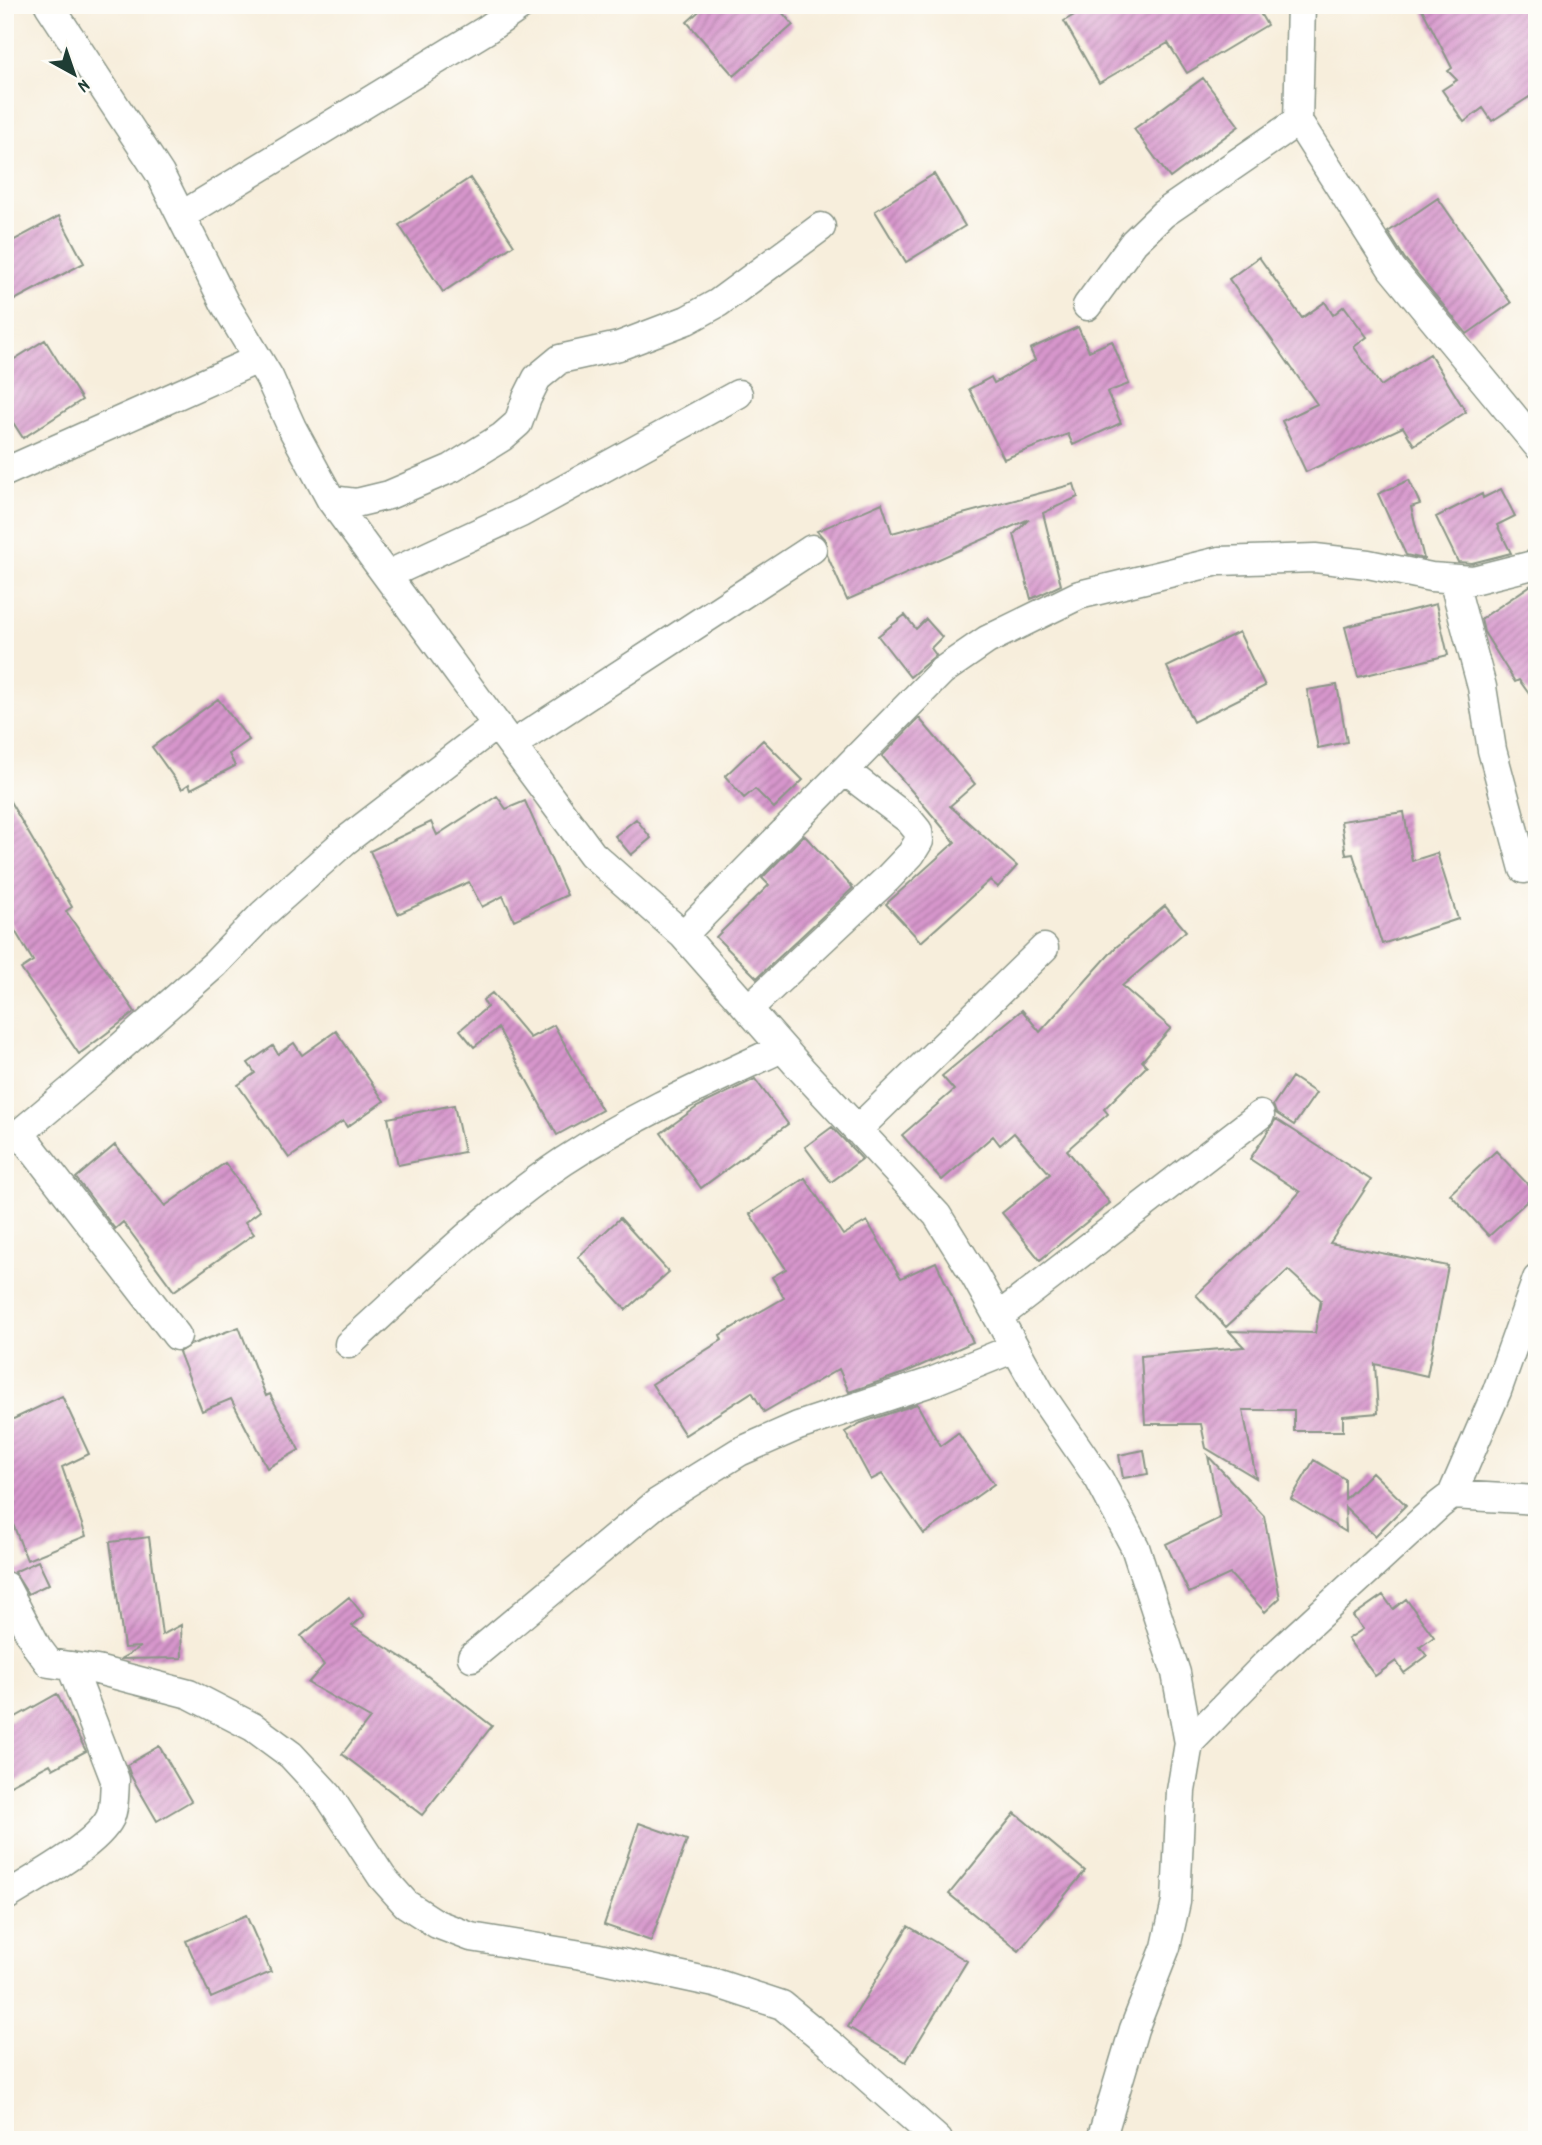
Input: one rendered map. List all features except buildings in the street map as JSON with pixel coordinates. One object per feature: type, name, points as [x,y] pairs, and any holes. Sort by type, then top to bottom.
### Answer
[{"type":"street","points":[[49,5],[160,174],[225,304],[258,359],[331,499],[592,854],[683,936],[856,1130],[937,1215],[1042,1396],[1099,1479],[1135,1547],[1176,1673],[1189,1742],[1181,1791],[1176,1902],[1166,1947],[1135,2029],[1101,2140]]},
{"type":"street","points":[[181,216],[486,30],[522,5]]},
{"type":"street","points":[[1301,5],[1298,121],[1392,269],[1537,445]]},
{"type":"street","points":[[1087,306],[1134,242],[1163,214],[1298,121]]},
{"type":"street","points":[[331,499],[356,503],[388,495],[452,468],[518,424],[537,378],[560,359],[619,346],[687,320],[718,303],[821,227]]},
{"type":"street","points":[[5,472],[258,359]]},
{"type":"street","points":[[387,575],[521,513],[738,394]]},
{"type":"street","points":[[177,1336],[13,1137],[215,964],[301,879],[345,841],[504,735],[812,549]]},
{"type":"street","points":[[683,936],[942,671],[987,640],[1079,595],[1219,561],[1315,558],[1473,580],[1537,564]]},
{"type":"street","points":[[1453,579],[1482,687],[1492,750],[1524,869]]},
{"type":"street","points":[[748,1009],[887,879],[911,854],[919,841],[918,831],[909,820],[845,771]]},
{"type":"street","points":[[856,1130],[1044,948]]},
{"type":"street","points":[[349,1344],[486,1222],[562,1163],[629,1121],[782,1048]]},
{"type":"street","points":[[998,1317],[1261,1115]]},
{"type":"street","points":[[1189,1742],[1276,1655],[1412,1528],[1452,1495],[1493,1402],[1537,1279]]},
{"type":"street","points":[[472,1657],[657,1503],[739,1452],[798,1426],[931,1382],[1015,1348]]},
{"type":"street","points":[[1452,1495],[1537,1500]]},
{"type":"street","points":[[5,1586],[37,1647],[49,1663],[97,1670],[189,1694],[253,1727],[291,1755],[328,1795],[382,1877],[406,1904],[437,1924],[471,1937],[594,1957],[715,1983],[782,2005],[938,2140]]},
{"type":"street","points":[[5,1897],[95,1838],[110,1817],[115,1780],[71,1666]]}]
